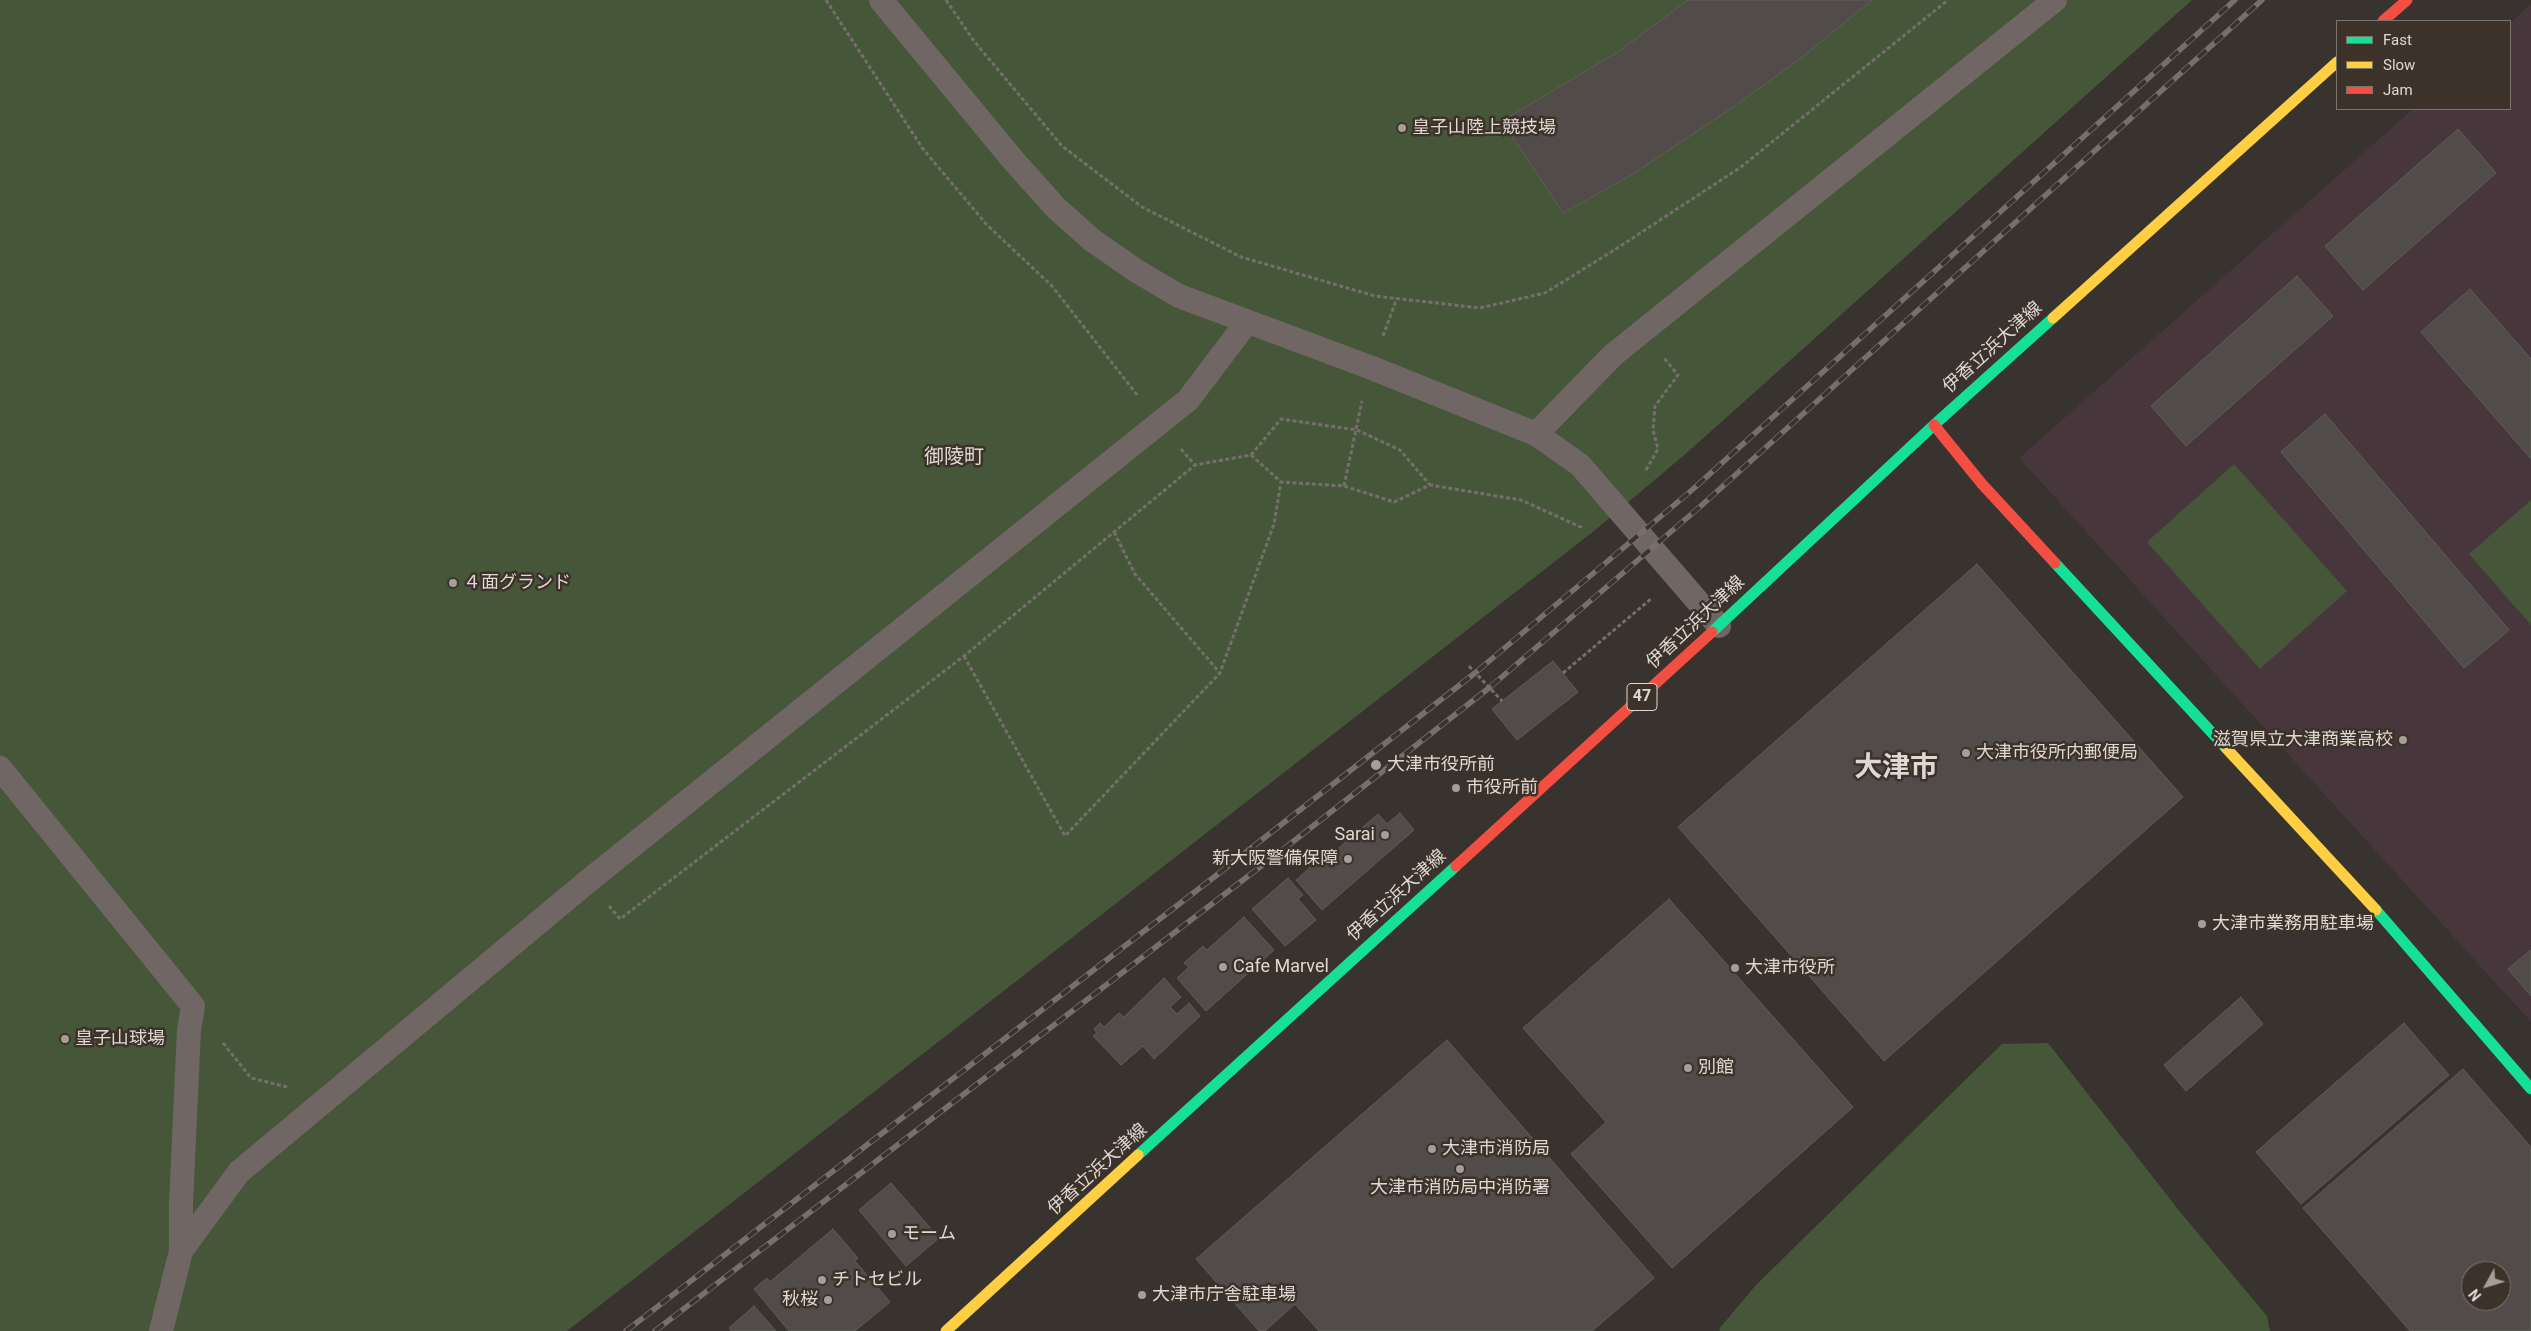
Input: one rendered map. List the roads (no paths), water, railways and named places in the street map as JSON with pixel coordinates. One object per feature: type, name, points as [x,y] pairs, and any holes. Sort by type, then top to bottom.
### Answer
[{"type":"main road","points":[[2384,20],[2407,0]]},
{"type":"main road","name":"伊香立浜大津線","points":[[946,1331],[1719,626],[1934,425],[2336,63]]},
{"type":"main road","points":[[1934,425],[1982,484],[2375,909],[2531,1089]]},
{"type":"lane","points":[[880,0],[1013,160],[1056,208],[1092,240],[1135,270],[1179,296],[1372,368],[1536,434],[1580,465],[1719,626]]},
{"type":"lane","points":[[1536,434],[1613,355],[2055,0]]},
{"type":"lane","points":[[181,1251],[239,1172],[587,882],[1188,400],[1247,322]]},
{"type":"lane","points":[[0,768],[194,1006],[189,1030],[182,1165],[181,1251],[161,1331]]},
{"type":"railway","points":[[626,1331],[1475,673],[1692,490],[2235,0]]},
{"type":"railway","points":[[655,1331],[1290,844],[1489,688],[1702,505],[2262,0]]},
{"type":"place","name":"皇子山陸上競技場","points":[[1402,128]]},
{"type":"place","name":"４面グランド","points":[[453,583]]},
{"type":"place","name":"滋賀県立大津商業高校","points":[[2403,740]]},
{"type":"place","name":"大津市役所内郵便局","points":[[1966,753]]},
{"type":"place","name":"大津市役所前","points":[[1376,765]]},
{"type":"place","name":"市役所前","points":[[1456,788]]},
{"type":"place","name":"Sarai","points":[[1385,835]]},
{"type":"place","name":"新大阪警備保障","points":[[1348,859]]},
{"type":"place","name":"大津市業務用駐車場","points":[[2202,924]]},
{"type":"place","name":"Cafe Marvel","points":[[1223,967]]},
{"type":"place","name":"大津市役所","points":[[1735,968]]},
{"type":"place","name":"皇子山球場","points":[[65,1039]]},
{"type":"place","name":"別館","points":[[1688,1068]]},
{"type":"place","name":"大津市消防局","points":[[1432,1149]]},
{"type":"place","name":"大津市消防局中消防署","points":[[1460,1169]]},
{"type":"place","name":"モーム","points":[[892,1234]]},
{"type":"place","name":"チトセビル","points":[[822,1280]]},
{"type":"place","name":"大津市庁舎駐車場","points":[[1142,1295]]},
{"type":"place","name":"秋桜","points":[[828,1300]]},
{"type":"district","name":"御陵町","points":[[954,458]]},
{"type":"district","name":"大津市","points":[[1896,769]]}]
